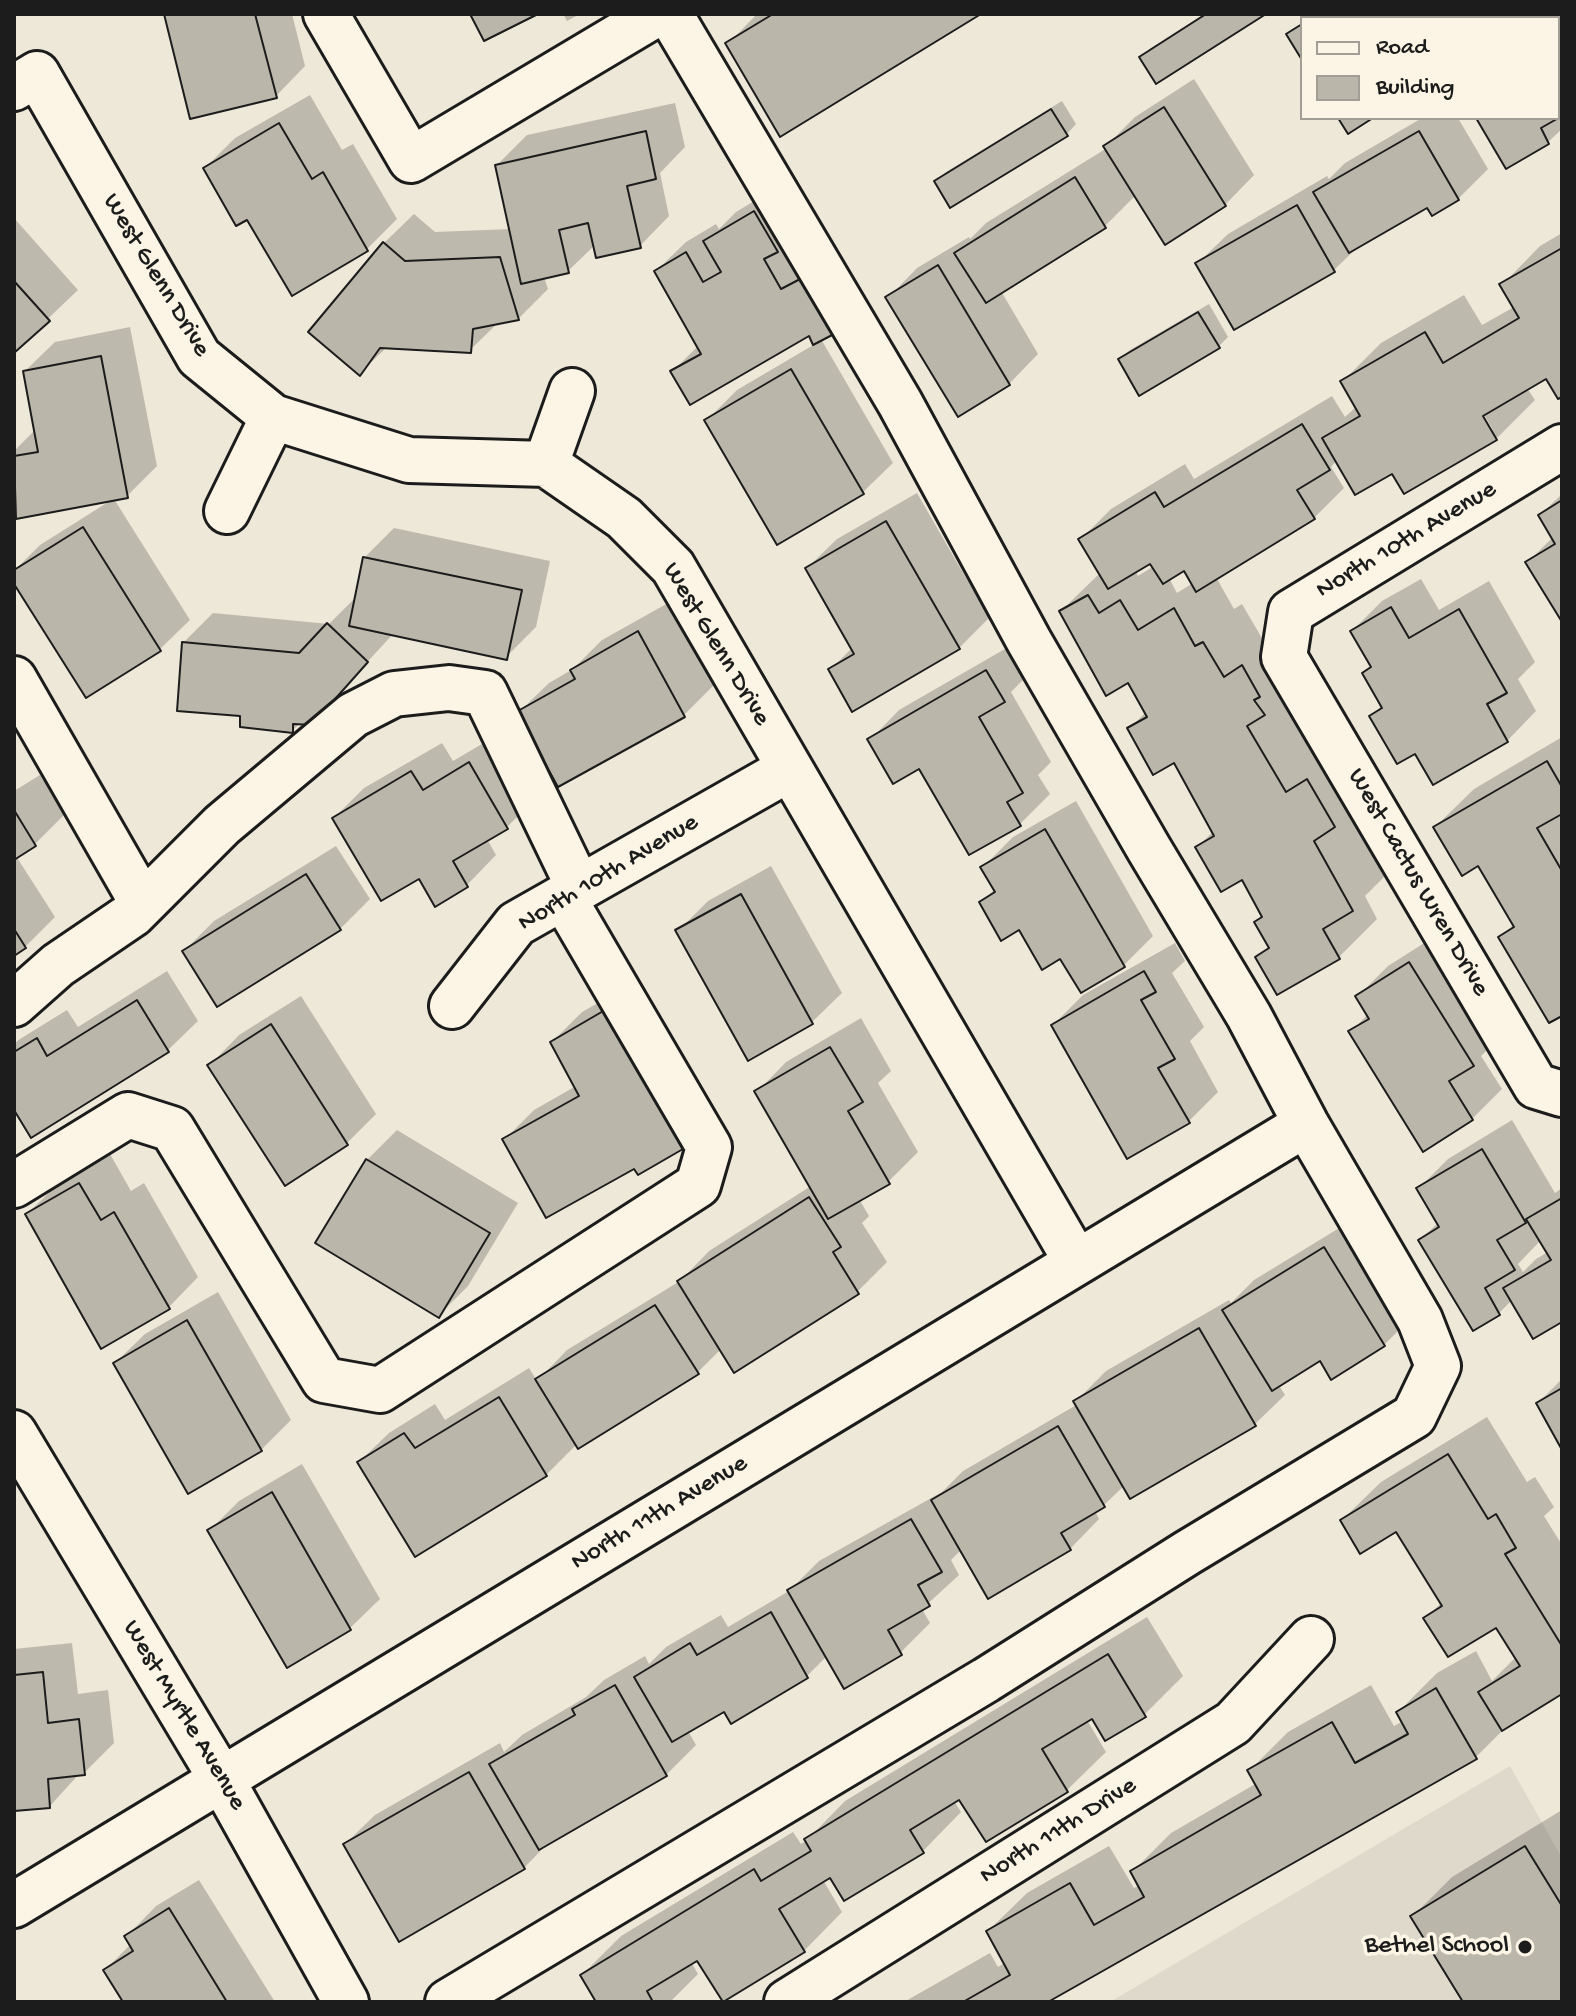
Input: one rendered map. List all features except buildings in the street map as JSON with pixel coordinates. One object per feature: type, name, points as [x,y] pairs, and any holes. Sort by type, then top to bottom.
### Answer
[{"type":"street","points":[[326,14],[411,160],[656,14]]},
{"type":"street","points":[[448,2002],[960,1696],[1187,1553],[1414,1416],[1438,1366],[1420,1320],[1306,1124],[1249,1016],[1029,641],[900,403],[670,14]]},
{"type":"street","name":"West Glenn Drive","points":[[25,81],[199,357],[273,417],[409,460],[546,464],[624,518],[673,567],[1076,1261]]},
{"type":"street","points":[[546,464],[572,391]]},
{"type":"street","points":[[227,511],[273,417]]},
{"type":"street","name":"North 10th Avenue","points":[[1284,657],[1291,612],[1562,447]]},
{"type":"street","name":"West Cactus Wren Drive","points":[[1284,657],[1536,1086],[1562,1094]]},
{"type":"street","points":[[14,679],[143,904]]},
{"type":"street","points":[[14,1004],[58,965],[133,914],[222,825],[353,715],[394,694],[449,688],[485,693],[571,893],[709,1147],[698,1185],[380,1390],[324,1380],[172,1129],[128,1115],[14,1185]]},
{"type":"street","name":"North 10th Avenue","points":[[452,1006],[516,924],[789,769]]},
{"type":"street","name":"North 11th Avenue","points":[[14,1905],[1306,1124]]},
{"type":"street","name":"West Myrtle Avenue","points":[[14,1433],[222,1780],[346,2002]]},
{"type":"street","name":"North 11th Drive","points":[[787,2002],[1233,1723],[1311,1639]]},
{"type":"shaded area","points":[[1510,1766],[1562,1858],[1562,2002],[1110,2002]]},
{"type":"place","name":"Bethel School","points":[[1525,1947]]}]
